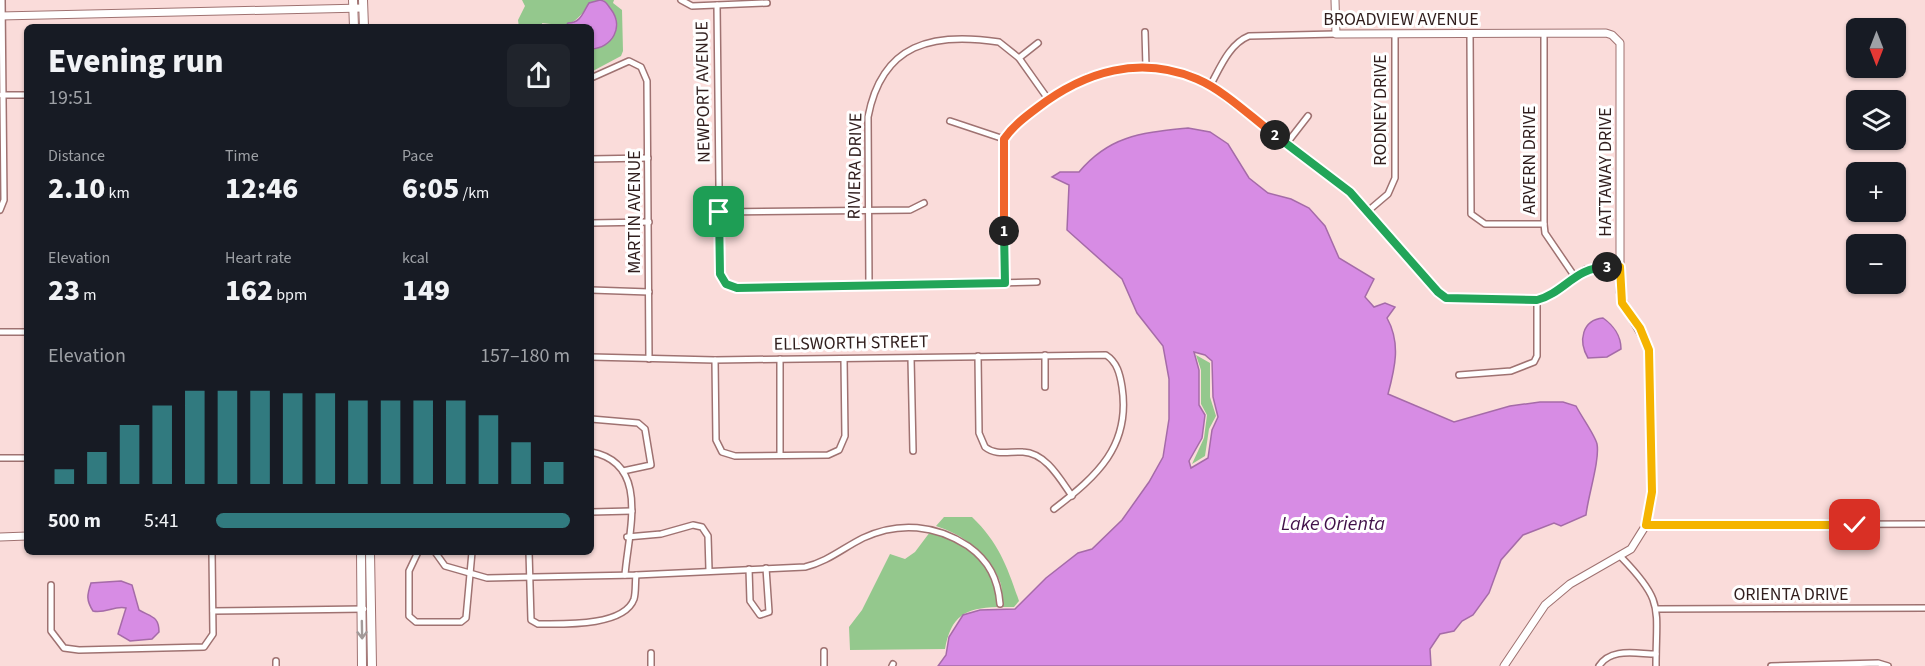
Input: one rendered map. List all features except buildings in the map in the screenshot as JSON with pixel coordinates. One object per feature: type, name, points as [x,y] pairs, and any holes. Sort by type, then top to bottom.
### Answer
[{"type":"main road","points":[[353,4],[354,24]]},
{"type":"main road","points":[[363,4],[364,24]]},
{"type":"main road","points":[[361,555],[362,666]]},
{"type":"main road","points":[[370,555],[372,666]]},
{"type":"street","points":[[0,210],[4,200],[2,0]]},
{"type":"street","points":[[1335,0],[1336,34]]},
{"type":"street","points":[[682,1],[692,6],[767,3]]},
{"type":"street","points":[[1,16],[363,4]]},
{"type":"street","name":"NEWPORT AVENUE","points":[[717,5],[720,274],[726,284],[737,288],[869,286]]},
{"type":"street","points":[[1145,32],[1146,67]]},
{"type":"street","name":"BROADVIEW AVENUE","points":[[1210,86],[1233,46],[1249,36],[1606,33],[1617,38]]},
{"type":"street","name":"RODNEY DRIVE","points":[[1368,211],[1388,194],[1395,178],[1395,34]]},
{"type":"street","points":[[1470,34],[1470,209],[1475,219],[1485,224],[1544,224]]},
{"type":"street","name":"ARVERN DRIVE","points":[[1544,34],[1545,233],[1575,277]]},
{"type":"street","name":"HATTAWAY DRIVE","points":[[1504,666],[1545,605],[1559,592],[1584,575],[1621,557],[1636,544],[1646,525],[1652,492],[1649,356],[1640,328],[1622,303],[1620,267],[1621,49],[1617,38]]},
{"type":"street","name":"RIVIERA DRIVE","points":[[869,286],[868,117],[875,91],[899,55],[926,43],[987,40],[999,42],[1019,58],[1048,99]]},
{"type":"street","points":[[1019,58],[1038,43]]},
{"type":"street","name":"MARTIN AVENUE","points":[[594,76],[622,62],[635,63],[641,68],[648,81],[649,359]]},
{"type":"street","points":[[1005,283],[1004,139],[1019,122],[1068,86],[1105,71],[1146,67],[1178,72],[1210,86],[1287,143],[1350,192],[1438,292],[1446,298],[1537,300],[1594,267],[1620,267]]},
{"type":"street","points":[[2,95],[24,95]]},
{"type":"street","points":[[1287,143],[1308,116]]},
{"type":"street","points":[[950,120],[1004,139]]},
{"type":"street","points":[[594,159],[648,158]]},
{"type":"street","points":[[719,212],[910,210],[924,203]]},
{"type":"street","points":[[594,223],[649,222]]},
{"type":"street","points":[[869,286],[1037,282]]},
{"type":"street","points":[[594,290],[649,292]]},
{"type":"street","points":[[1459,375],[1490,375],[1528,367],[1534,362],[1537,356],[1537,300]]},
{"type":"street","points":[[0,332],[24,332]]},
{"type":"street","name":"ELLSWORTH STREET","points":[[594,357],[715,360],[1099,354],[1111,358],[1121,378],[1124,399],[1117,443],[1093,479],[1072,496]]},
{"type":"street","points":[[1045,355],[1045,387]]},
{"type":"street","points":[[978,356],[979,434],[985,447],[997,452],[1025,452],[1044,461],[1072,496],[1054,509]]},
{"type":"street","points":[[715,360],[716,440],[722,452],[735,456],[780,456],[828,455],[839,450],[845,436],[844,358]]},
{"type":"street","points":[[911,358],[913,452]]},
{"type":"street","points":[[780,359],[780,456]]},
{"type":"street","points":[[594,419],[639,423],[645,429],[651,465],[623,471]]},
{"type":"street","points":[[594,453],[605,455],[615,461],[623,471],[632,494],[625,575]]},
{"type":"street","points":[[0,458],[24,458]]},
{"type":"street","points":[[594,512],[632,511]]},
{"type":"street","points":[[1646,525],[1925,524]]},
{"type":"street","points":[[627,537],[661,534],[693,525],[702,527],[708,536],[709,570]]},
{"type":"street","points":[[437,555],[445,566],[488,578],[636,575],[817,564],[864,538],[893,528],[937,530],[952,536],[978,554],[998,583],[1000,604]]},
{"type":"street","points":[[0,537],[24,536]]},
{"type":"street","points":[[51,585],[51,631],[64,648],[79,650],[190,649],[208,644],[213,634],[212,555]]},
{"type":"street","points":[[417,555],[409,571],[409,616],[416,622],[461,622],[466,618],[472,575],[472,555]]},
{"type":"street","points":[[529,555],[531,620],[538,624],[591,624],[627,607],[633,600],[636,575]]},
{"type":"street","points":[[1621,557],[1652,593],[1657,609],[1656,666]]},
{"type":"street","points":[[749,569],[750,601],[760,615],[769,612],[766,568]]},
{"type":"street","name":"ORIENTA DRIVE","points":[[1657,609],[1925,608]]},
{"type":"street","points":[[213,611],[371,609]]},
{"type":"street","points":[[362,649],[372,649]]},
{"type":"street","points":[[824,651],[824,666]]},
{"type":"street","points":[[651,653],[651,666]]},
{"type":"street","points":[[1599,666],[1602,660],[1616,653],[1656,654]]},
{"type":"street","points":[[1771,666],[1883,663],[1888,666]]},
{"type":"green space","points":[[522,0],[600,0],[568,24],[519,24],[518,20],[525,6]]},
{"type":"green space","points":[[603,0],[614,0],[613,3],[622,10],[623,51],[621,56],[594,70],[594,48],[608,40],[616,30],[616,20],[611,9]]},
{"type":"green space","points":[[1196,355],[1210,363],[1210,397],[1216,416],[1209,429],[1205,456],[1192,464],[1204,438],[1207,415],[1201,404],[1201,370]]},
{"type":"green space","points":[[944,517],[972,517],[989,536],[1015,588],[1019,601],[1014,607],[1003,607],[1000,582],[981,553],[964,539],[936,526]]},
{"type":"green space","points":[[930,532],[969,550],[985,565],[995,583],[997,607],[976,609],[961,616],[951,629],[945,649],[850,650],[849,627],[862,610],[890,554],[905,559],[915,552]]},
{"type":"water","points":[[604,1],[616,22],[616,29],[610,41],[598,48],[594,49],[594,24],[567,24],[579,19],[589,3]]},
{"type":"water","name":"Lake Orienta","points":[[1188,128],[1210,132],[1228,144],[1249,178],[1268,193],[1291,199],[1309,208],[1325,226],[1339,258],[1374,279],[1365,297],[1374,307],[1385,303],[1395,307],[1387,318],[1395,346],[1388,394],[1454,422],[1510,406],[1563,402],[1576,406],[1594,436],[1597,444],[1597,459],[1586,515],[1561,526],[1554,523],[1523,535],[1501,560],[1489,593],[1473,615],[1462,621],[1454,631],[1440,634],[1430,649],[1431,666],[938,666],[946,655],[949,637],[963,615],[980,610],[1015,609],[1046,578],[1078,553],[1092,549],[1122,520],[1149,482],[1163,457],[1169,419],[1169,379],[1163,346],[1137,313],[1122,279],[1067,230],[1069,185],[1052,177],[1060,172],[1079,172],[1103,150],[1115,143],[1141,134]],"holes":[[[1194,352],[1205,355],[1212,361],[1213,397],[1218,417],[1212,430],[1208,458],[1191,468],[1189,461],[1202,438],[1205,415],[1199,405],[1199,370]]]},
{"type":"water","points":[[1603,318],[1616,331],[1621,349],[1607,357],[1588,358],[1583,345],[1584,332],[1590,323]]},
{"type":"water","points":[[121,581],[132,585],[139,610],[154,618],[158,623],[159,632],[152,639],[130,641],[118,634],[126,608],[97,612],[93,611],[89,604],[91,583]]},
{"type":"route","points":[[719,212],[720,274],[722,280],[731,288],[1005,283],[1003,150],[1004,139],[1010,131],[1048,99],[1087,77],[1123,68],[1161,68],[1178,72],[1210,86],[1350,192],[1438,292],[1446,298],[1537,300],[1549,295],[1586,269],[1620,267],[1622,303],[1640,328],[1649,350],[1652,501],[1646,525],[1855,525]]}]
